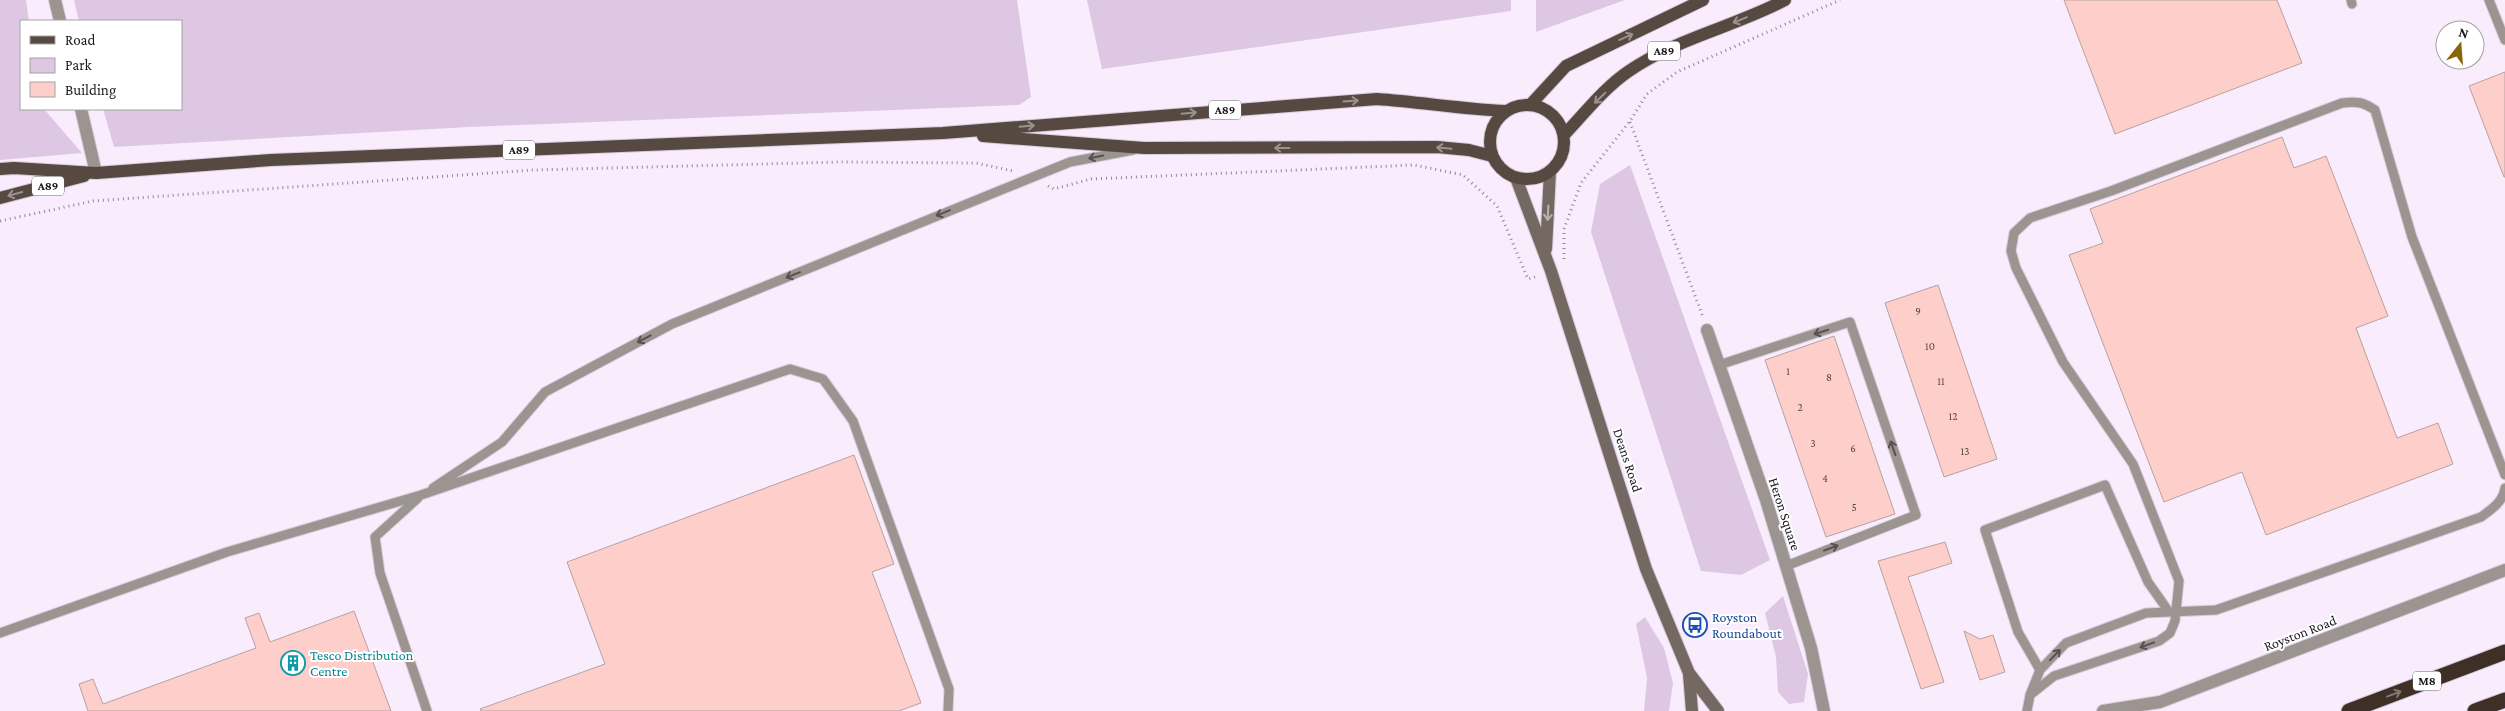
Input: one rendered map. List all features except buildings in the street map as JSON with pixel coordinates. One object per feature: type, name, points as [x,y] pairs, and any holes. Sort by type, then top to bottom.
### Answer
[{"type":"highway","name":"M8","points":[[2349,711],[2505,652]]},
{"type":"highway","points":[[2475,711],[2505,700]]},
{"type":"main road","name":"A89","points":[[0,169],[14,168],[96,173],[270,160],[943,133],[1377,99],[1415,101],[1458,109],[1505,111],[1515,106],[1531,104],[1566,66],[1702,0]]},
{"type":"main road","name":"A89","points":[[1564,135],[1627,72],[1657,54],[1692,38],[1740,21],[1785,0]]},
{"type":"main road","points":[[1505,111],[1495,122],[1490,133],[1492,156],[1504,173],[1516,178],[1534,180],[1550,172],[1561,159],[1564,150],[1564,135],[1561,125],[1553,115],[1544,108],[1531,104]]},
{"type":"main road","name":"A89","points":[[943,133],[1144,148],[1436,147],[1469,150],[1492,156]]},
{"type":"main road","name":"A89","points":[[0,198],[96,173]]},
{"type":"street","points":[[55,0],[60,20]]},
{"type":"street","points":[[81,110],[96,173]]},
{"type":"street","name":"Deans Road","points":[[1545,254],[1550,172]]},
{"type":"street","name":"Deans Road","points":[[1516,178],[1551,270],[1646,569],[1689,673],[1718,711]]},
{"type":"street","name":"Heron Square","points":[[1707,330],[1766,500],[1811,648],[1824,711]]},
{"type":"street","name":"Royston Road","points":[[2103,711],[2160,702],[2505,570]]},
{"type":"street","name":"Deans Road","points":[[1689,673],[1692,711]]},
{"type":"lane","points":[[2489,0],[2505,40]]},
{"type":"lane","points":[[2030,695],[2054,676],[2159,641],[2170,633],[2172,612],[2179,581],[2133,464],[2063,362],[2016,268],[2011,251],[2014,233],[2030,218],[2129,184],[2342,103],[2354,101],[2364,103],[2375,110],[2412,237],[2505,475]]},
{"type":"lane","points":[[427,711],[380,573],[375,536],[422,495],[502,442],[545,392],[672,324],[1030,178],[1070,162],[1144,148]]},
{"type":"lane","points":[[1719,365],[1850,322],[1916,515],[1786,566]]},
{"type":"lane","points":[[0,633],[227,552],[422,495],[790,369],[823,379],[853,421],[949,689],[948,711]]},
{"type":"lane","points":[[2040,670],[2018,632],[1985,530],[2105,485],[2148,582],[2172,612]]},
{"type":"lane","points":[[2027,711],[2030,695],[2040,670],[2066,643],[2146,613],[2216,610],[2481,517],[2495,508],[2505,488]]},
{"type":"path","points":[[0,221],[94,202],[533,170],[840,162],[976,163],[1004,167],[1054,189],[1091,178],[1414,165],[1463,176],[1497,206],[1528,279],[1564,265],[1564,230],[1581,183],[1630,122],[1646,94],[1677,72],[1840,0]]},
{"type":"path","points":[[1630,122],[1707,330]]},
{"type":"green space","points":[[0,0],[26,0],[29,20],[20,20],[20,110],[45,110],[82,153],[0,160]]},
{"type":"green space","points":[[74,0],[1017,0],[1031,97],[1019,105],[469,127],[114,147],[103,110],[182,110],[182,20],[79,20]]},
{"type":"green space","points":[[1087,0],[1511,0],[1511,11],[1102,69]]},
{"type":"green space","points":[[1536,0],[1625,0],[1536,32]]},
{"type":"green space","points":[[1630,165],[1770,560],[1741,575],[1701,571],[1591,232],[1600,184]]},
{"type":"green space","points":[[1783,596],[1808,674],[1804,702],[1789,704],[1778,692],[1776,657],[1765,613]]},
{"type":"green space","points":[[1645,617],[1664,648],[1673,683],[1669,711],[1644,711],[1647,678],[1636,624]]},
{"type":"place","name":"Royston Roundabout","points":[[1695,625]]},
{"type":"place","name":"Tesco Distribution Centre","points":[[293,663]]}]
